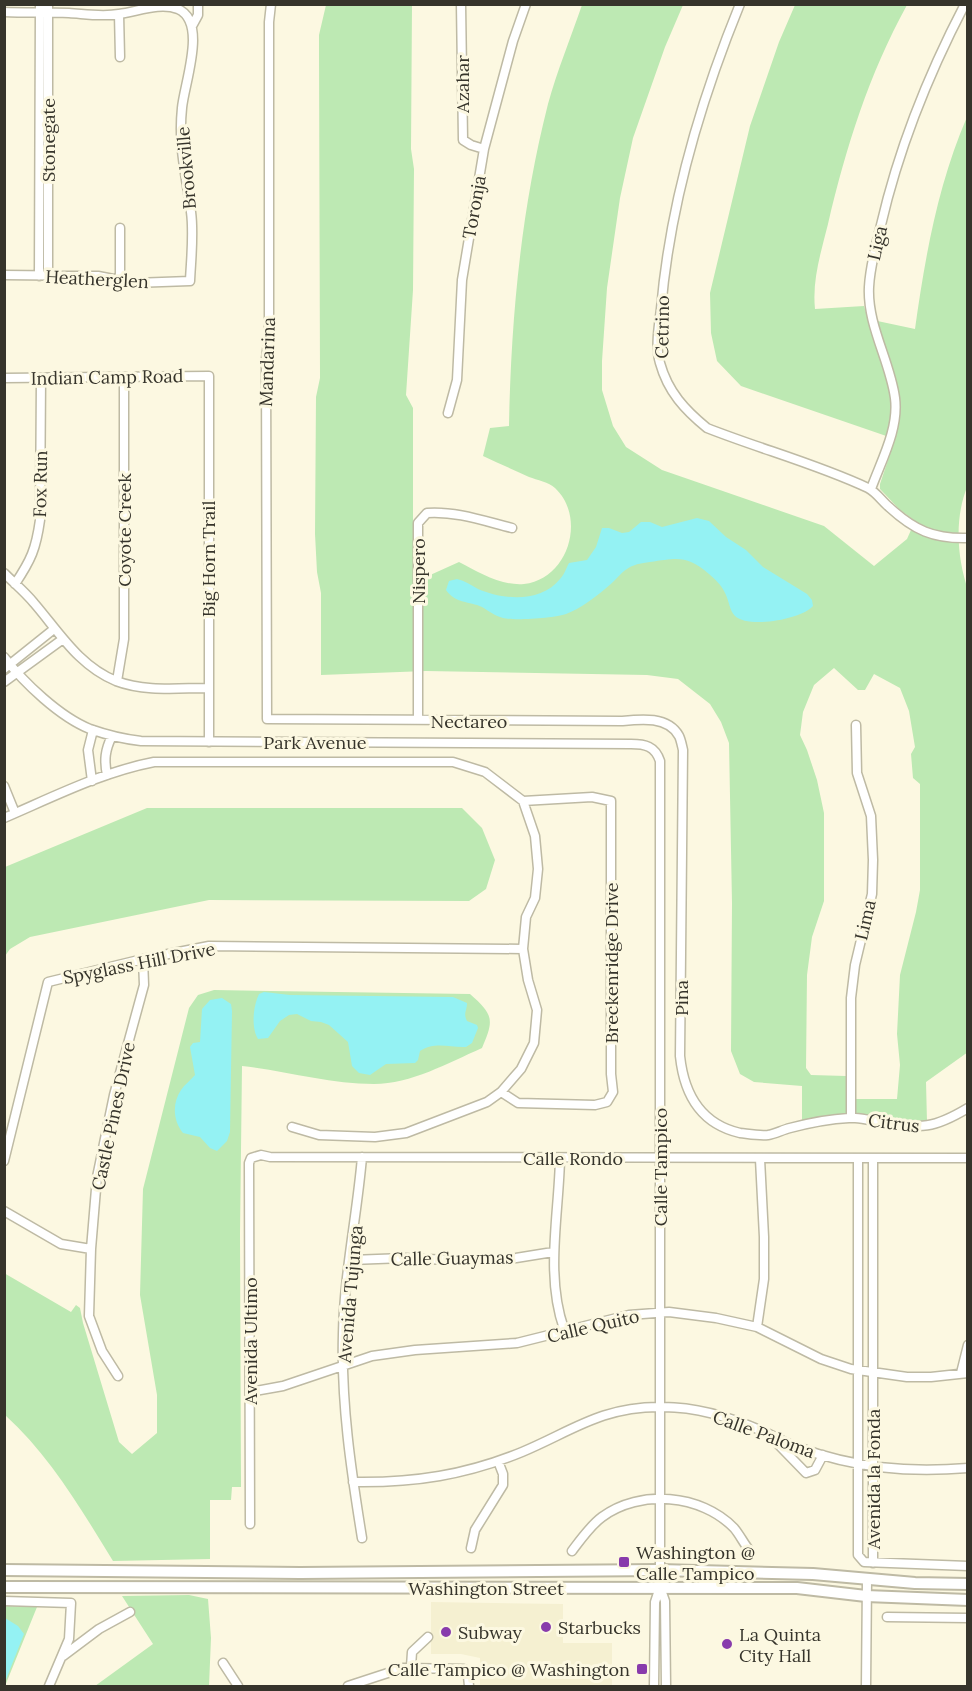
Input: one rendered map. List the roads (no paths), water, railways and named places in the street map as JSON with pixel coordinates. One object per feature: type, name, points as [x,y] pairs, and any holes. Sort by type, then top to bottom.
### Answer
[{"type":"main road","name":"Washington Street","points":[[4,1570],[136,1573],[660,1570],[813,1574],[915,1584],[968,1584]]},
{"type":"main road","name":"Washington Street","points":[[4,1587],[797,1588],[866,1596],[968,1600]]},
{"type":"street","name":"Brookville","points":[[190,281],[191,214],[181,140],[182,106],[191,70],[191,23],[198,15],[198,4]]},
{"type":"street","name":"Mandarina","points":[[267,719],[266,359],[269,335],[269,22],[271,4]]},
{"type":"street","name":"Azahar","points":[[461,4],[463,140],[484,149]]},
{"type":"street","name":"Toronja","points":[[448,413],[457,381],[462,280],[484,149],[510,52],[526,4]]},
{"type":"street","name":"Cetrino","points":[[740,4],[721,50],[691,142],[676,203],[662,291],[658,361],[670,391],[687,411],[707,428],[871,489],[915,528],[951,538],[968,538]]},
{"type":"street","name":"Liga","points":[[871,489],[893,430],[895,415],[895,397],[870,307],[868,288],[872,263],[896,166],[909,127],[927,81],[965,4]]},
{"type":"street","points":[[4,12],[44,9],[92,15],[119,14],[145,8],[178,7],[191,23]]},
{"type":"street","name":"Stonegate","points":[[44,9],[44,276]]},
{"type":"street","points":[[119,14],[120,57]]},
{"type":"street","points":[[120,228],[120,280]]},
{"type":"street","name":"Heatherglen","points":[[4,275],[98,276],[134,283],[190,281]]},
{"type":"street","name":"Indian Camp Road","points":[[4,378],[209,376]]},
{"type":"street","name":"Big Horn Trail","points":[[209,376],[209,742]]},
{"type":"street","name":"Coyote Creek","points":[[117,681],[124,639],[124,377]]},
{"type":"street","name":"Fox Run","points":[[15,584],[31,560],[38,540],[41,378]]},
{"type":"street","name":"Nispero","points":[[418,720],[418,523],[427,513],[437,512],[460,514],[512,528]]},
{"type":"street","points":[[4,573],[34,603],[80,658],[100,673],[117,681],[145,688],[208,688]]},
{"type":"street","points":[[6,664],[54,629]]},
{"type":"street","points":[[4,682],[63,639]]},
{"type":"street","name":"Park Avenue","points":[[6,664],[44,700],[93,730],[141,741],[631,744],[647,746],[654,750]]},
{"type":"street","name":"Nectareo","points":[[267,719],[622,721],[639,719],[656,720],[669,726]]},
{"type":"street","name":"Lima","points":[[851,1118],[851,998],[855,965],[872,894],[873,860],[871,816],[857,773],[856,725]]},
{"type":"street","name":"Pina","points":[[669,726],[679,736],[683,750],[680,1056],[682,1076],[692,1097],[712,1122],[730,1130],[752,1135],[768,1135],[808,1124],[851,1118]]},
{"type":"street","points":[[92,781],[88,750],[93,730]]},
{"type":"street","points":[[107,775],[106,749],[112,736]]},
{"type":"street","name":"Calle Tampico","points":[[654,750],[660,761],[660,1587],[655,1602],[654,1686]]},
{"type":"street","points":[[4,818],[107,775],[154,762],[453,762],[485,772],[523,801],[535,836],[538,869],[535,898],[526,917],[523,949],[528,980],[537,1010],[534,1043],[521,1069],[501,1092],[487,1102],[406,1133],[375,1137],[319,1135],[292,1127]]},
{"type":"street","points":[[4,786],[15,813]]},
{"type":"street","name":"Breckenridge Drive","points":[[501,1092],[518,1103],[595,1105],[607,1102],[613,1092],[611,1074],[611,801],[592,797],[523,801]]},
{"type":"street","name":"Spyglass Hill Drive","points":[[4,1161],[48,982],[209,946],[523,949]]},
{"type":"street","name":"Castle Pines Drive","points":[[118,1376],[102,1351],[89,1316],[92,1249],[97,1176],[114,1095],[144,985],[143,959]]},
{"type":"street","name":"Citrus","points":[[851,1118],[911,1127],[928,1127],[968,1108]]},
{"type":"street","name":"Calle Rondo","points":[[251,1158],[261,1155],[760,1159],[968,1158]]},
{"type":"street","name":"Avenida Tujunga","points":[[362,1157],[343,1331],[342,1366],[343,1404],[362,1538]]},
{"type":"street","name":"Avenida Ultimo","points":[[250,1524],[249,1163],[251,1158]]},
{"type":"street","points":[[560,1158],[560,1189],[553,1252],[560,1317],[564,1329]]},
{"type":"street","points":[[757,1327],[764,1279],[760,1159]]},
{"type":"street","name":"Avenida la Fonda","points":[[858,1159],[858,1555],[864,1562],[873,1563],[873,1159]]},
{"type":"street","points":[[4,1211],[61,1244],[92,1249]]},
{"type":"street","name":"Calle Guaymas","points":[[351,1260],[404,1258],[472,1261],[516,1258],[553,1252]]},
{"type":"street","name":"Calle Quito","points":[[250,1392],[283,1386],[372,1356],[415,1350],[517,1343],[564,1329],[629,1315],[659,1313],[684,1314],[757,1327],[821,1359],[858,1370],[907,1377],[964,1373]]},
{"type":"street","points":[[964,1373],[968,1345]]},
{"type":"street","name":"Calle Paloma","points":[[353,1482],[395,1482],[463,1471],[498,1461],[555,1437],[590,1419],[632,1408],[660,1406],[687,1407],[726,1417],[768,1433],[795,1447],[859,1465],[910,1471],[968,1468]]},
{"type":"street","points":[[768,1433],[806,1473],[815,1470],[823,1455]]},
{"type":"street","points":[[471,1548],[475,1530],[503,1485],[503,1474],[498,1461]]},
{"type":"street","points":[[572,1551],[587,1531],[603,1517],[627,1504],[660,1500],[677,1500],[694,1504],[714,1513],[733,1528],[750,1551]]},
{"type":"street","points":[[873,1563],[968,1566]]},
{"type":"street","points":[[866,1686],[867,1580]]},
{"type":"street","name":"Calle Tampico","points":[[660,1587],[665,1601],[666,1686]]},
{"type":"street","points":[[4,1601],[71,1603],[69,1639],[49,1686]]},
{"type":"street","points":[[62,1656],[99,1629],[130,1612]]},
{"type":"street","points":[[887,1617],[968,1618]]},
{"type":"street","points":[[411,1668],[412,1652],[428,1637]]},
{"type":"street","points":[[223,1663],[238,1686]]},
{"type":"street","points":[[348,1686],[396,1670],[411,1668],[464,1669],[468,1676],[469,1686]]},
{"type":"water","points":[[697,518],[709,521],[726,537],[746,550],[763,567],[807,594],[813,606],[798,615],[775,621],[742,620],[733,614],[720,584],[701,568],[682,559],[634,565],[592,600],[566,614],[553,617],[503,618],[482,607],[458,600],[446,590],[449,581],[457,579],[488,593],[510,597],[532,596],[552,587],[562,577],[569,563],[587,560],[596,547],[602,528],[622,533],[629,532],[641,522],[650,522],[662,527]]},
{"type":"water","points":[[264,992],[290,995],[453,997],[467,1003],[465,1014],[467,1021],[477,1025],[478,1028],[472,1043],[466,1047],[432,1046],[420,1051],[415,1063],[386,1064],[370,1075],[359,1073],[352,1066],[348,1042],[329,1025],[311,1021],[297,1014],[289,1015],[280,1021],[268,1038],[258,1039],[254,1029],[254,1011],[259,994]]},
{"type":"water","points":[[222,998],[231,1004],[232,1011],[230,1132],[227,1141],[217,1151],[210,1148],[200,1137],[183,1133],[177,1123],[175,1106],[181,1090],[195,1075],[190,1047],[193,1043],[200,1042],[202,1009],[210,1000]]},
{"type":"water","points":[[5,1618],[18,1626],[24,1634],[5,1682]]},
{"type":"place","name":"Washington @ Calle Tampico","points":[[624,1562]]},
{"type":"place","name":"Starbucks","points":[[546,1627]]},
{"type":"place","name":"Subway","points":[[446,1632]]},
{"type":"place","name":"La Quinta City Hall","points":[[727,1644]]},
{"type":"place","name":"Calle Tampico @ Washington","points":[[642,1669]]}]
